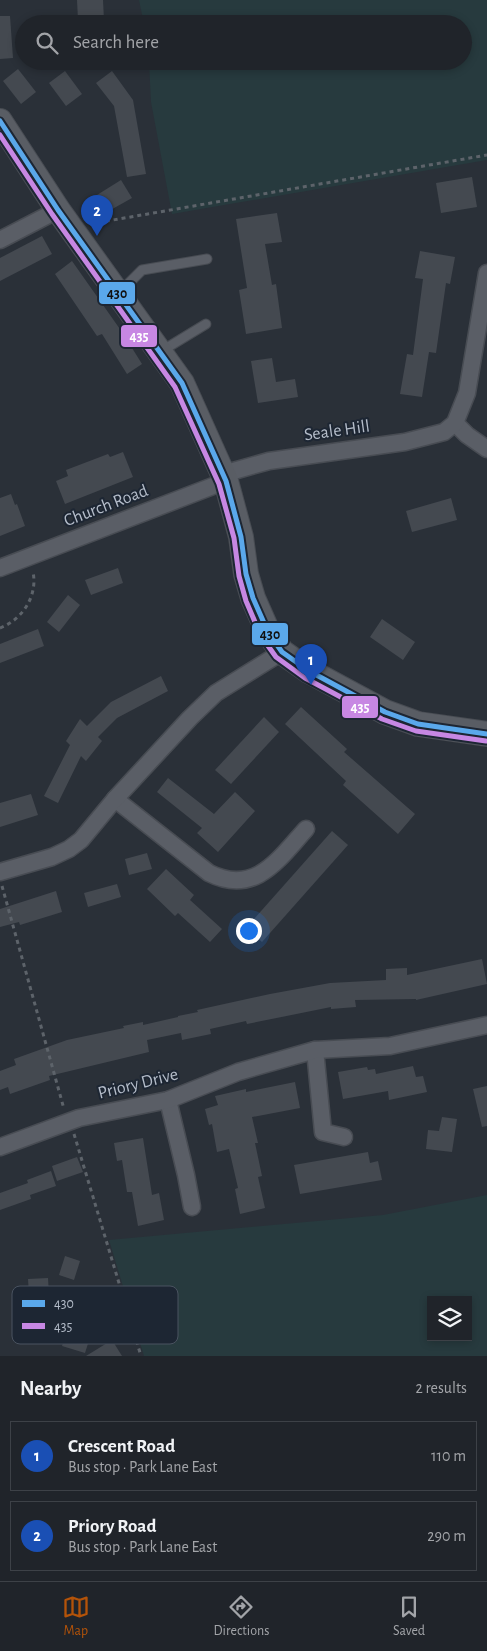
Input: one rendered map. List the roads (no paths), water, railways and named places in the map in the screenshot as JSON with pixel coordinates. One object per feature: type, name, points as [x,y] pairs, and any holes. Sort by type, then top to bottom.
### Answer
[{"type":"street","points":[[0,121],[65,218],[182,383],[224,477],[241,537],[246,574],[253,598],[268,632],[282,652],[309,670],[385,712],[418,724],[487,734]]},
{"type":"street","points":[[0,240],[65,218]]},
{"type":"street","points":[[487,272],[468,392],[455,424],[487,449]]},
{"type":"street","name":"Seale Hill","points":[[224,477],[269,461],[414,440],[444,432],[455,424]]},
{"type":"street","name":"Church Road","points":[[0,568],[224,477]]},
{"type":"street","points":[[0,872],[52,856],[69,849],[81,840],[115,799],[190,718],[216,693],[282,652]]},
{"type":"street","points":[[115,799],[209,873],[220,878],[244,879],[263,874],[271,868],[306,829]]},
{"type":"street","name":"Priory Drive","points":[[0,1147],[79,1118],[168,1100],[238,1072],[315,1050],[390,1046],[487,1025]]},
{"type":"street","points":[[315,1050],[318,1137],[344,1137]]},
{"type":"street","points":[[168,1100],[192,1208]]},
{"type":"lane","points":[[119,294],[142,270],[207,259]]},
{"type":"lane","points":[[160,352],[206,324]]},
{"type":"place","name":"Priory Road","points":[[97,236]]},
{"type":"place","name":"Crescent Road","points":[[311,685]]}]
